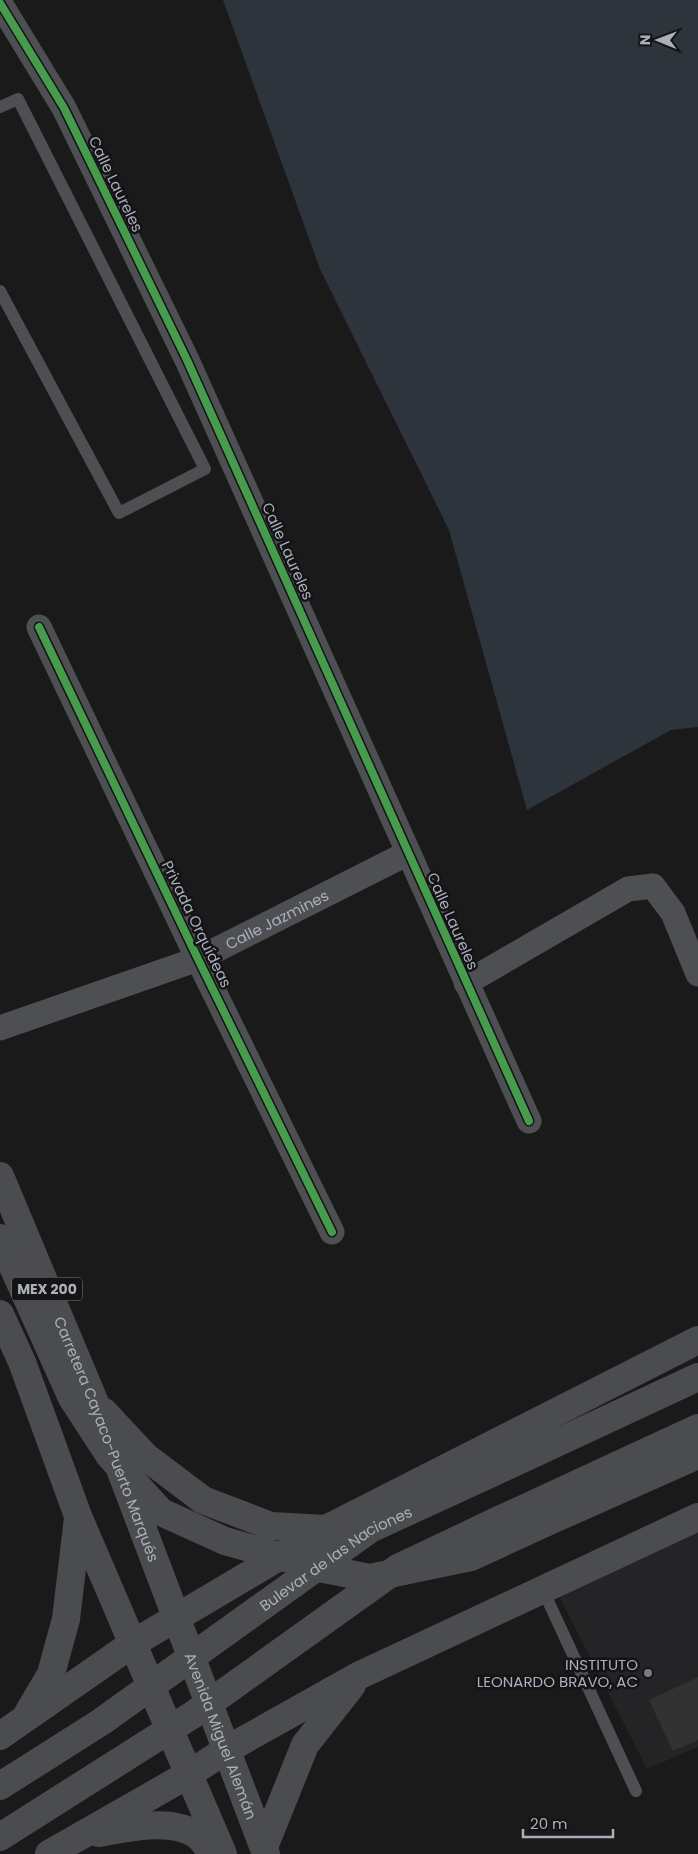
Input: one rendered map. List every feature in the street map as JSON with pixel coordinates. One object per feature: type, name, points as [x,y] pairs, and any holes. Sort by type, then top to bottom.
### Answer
[{"type":"main road","name":"Carretera Cayaco-Puerto Marqués","points":[[0,1176],[95,1402],[178,1618]]},
{"type":"main road","points":[[0,1238],[72,1398],[109,1455],[162,1512],[225,1541],[324,1569],[370,1578],[470,1557],[698,1455]]},
{"type":"main road","name":"MEX 200","points":[[0,1314],[22,1362],[78,1516],[132,1644]]},
{"type":"main road","points":[[11,1729],[132,1644],[326,1529],[698,1340]]},
{"type":"main road","name":"Bulevar de las Naciones","points":[[0,1786],[101,1722],[370,1529],[698,1377]]},
{"type":"main road","points":[[95,1402],[146,1457],[203,1500],[271,1526],[326,1529]]},
{"type":"main road","points":[[0,1837],[194,1714],[398,1568],[698,1428]]},
{"type":"main road","points":[[11,1729],[51,1674],[66,1619],[78,1516]]},
{"type":"main road","points":[[49,1854],[189,1774],[226,1750],[358,1676],[698,1517]]},
{"type":"main road","name":"Avenida Miguel Alemán","points":[[178,1618],[265,1850]]},
{"type":"main road","points":[[132,1644],[223,1854]]},
{"type":"main road","points":[[265,1850],[305,1745],[358,1676]]},
{"type":"main road","points":[[75,1838],[136,1826],[177,1827],[198,1836],[213,1854]]},
{"type":"street","name":"Calle Laureles","points":[[0,3],[64,108],[187,360],[529,1121]]},
{"type":"street","name":"Privada Orquídeas","points":[[39,627],[198,959],[332,1232]]},
{"type":"street","name":"Calle Jazmines","points":[[0,1028],[198,959],[408,853]]},
{"type":"street","points":[[466,983],[628,889],[653,886],[673,913],[698,974]]},
{"type":"lane","points":[[0,107],[18,98],[205,469],[119,513],[0,291]]},
{"type":"lane","points":[[543,1590],[636,1791]]},
{"type":"shaded area","points":[[223,0],[698,0],[698,727],[671,730],[527,810],[449,530],[320,269]]},
{"type":"shaded area","name":"INSTITUTO LEONARDO BRAVO, AC","points":[[692,1520],[698,1530],[698,1747],[647,1769],[560,1598]]},
{"type":"building","points":[[698,1677],[698,1740],[673,1751],[649,1700]]},
{"type":"cycle path","points":[[0,3],[64,108],[187,360],[529,1121]]},
{"type":"cycle path","points":[[39,627],[198,959],[332,1232]]},
{"type":"place","name":"INSTITUTO LEONARDO BRAVO, AC","points":[[648,1673]]}]
